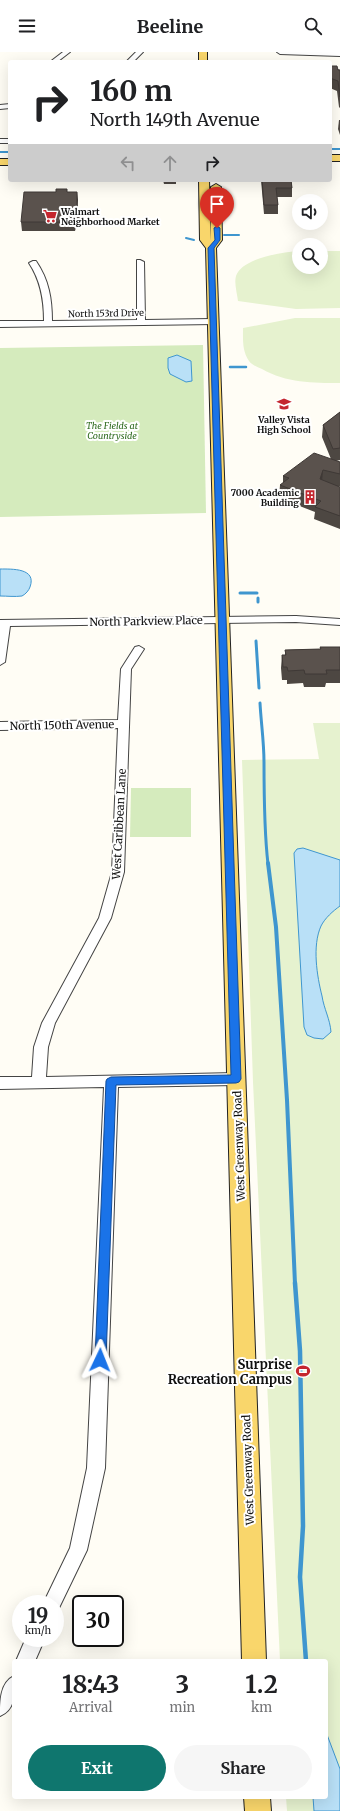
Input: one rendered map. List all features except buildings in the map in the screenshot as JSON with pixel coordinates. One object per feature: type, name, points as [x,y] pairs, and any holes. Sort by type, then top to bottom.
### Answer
[{"type":"main road","name":"West Greenway Road","points":[[204,182],[205,240],[211,248],[212,322],[254,1659]]},
{"type":"main road","name":"West Greenway Road","points":[[211,248],[217,240],[215,182]]},
{"type":"main road","points":[[257,1799],[258,1811]]},
{"type":"street","points":[[57,60],[67,52]]},
{"type":"street","points":[[131,60],[140,52]]},
{"type":"street","points":[[280,52],[340,54]]},
{"type":"street","points":[[140,262],[142,323]]},
{"type":"street","points":[[33,263],[38,269],[48,298],[48,324]]},
{"type":"street","name":"North 153rd Drive","points":[[0,324],[212,322]]},
{"type":"street","name":"North Parkview Place","points":[[3,623],[296,619],[340,622]]},
{"type":"street","points":[[0,662],[3,623]]},
{"type":"street","name":"West Caribbean Lane","points":[[39,1082],[40,1046],[46,1029],[52,1014],[106,918],[118,872],[126,669],[139,649]]},
{"type":"street","name":"North 150th Avenue","points":[[0,726],[124,724]]},
{"type":"street","points":[[0,1083],[236,1079]]},
{"type":"street","points":[[56,1595],[78,1550],[96,1468],[111,1081]]},
{"type":"street","points":[[26,1659],[32,1647]]},
{"type":"street","points":[[0,1707],[12,1689]]},
{"type":"green space","points":[[328,251],[340,251],[340,308],[296,309],[238,301],[235,279],[240,270],[254,260],[292,252],[292,274],[328,274]]},
{"type":"green space","points":[[295,318],[340,318],[340,383],[290,380],[271,374],[255,366],[249,361],[244,349],[243,328]]},
{"type":"green space","name":"The Fields at Countryside","points":[[203,345],[206,513],[0,517],[0,348]]},
{"type":"green space","name":"Surprise Recreation Campus","points":[[313,723],[340,723],[340,1811],[287,1811],[286,1799],[328,1799],[328,1659],[280,1659],[253,1082],[242,760],[319,759]]},
{"type":"green space","points":[[131,788],[191,788],[191,837],[130,837]]},
{"type":"water","points":[[177,355],[191,361],[192,381],[186,382],[170,374],[168,368],[168,358]]},
{"type":"water","points":[[0,569],[11,569],[27,573],[30,576],[31,581],[27,592],[22,596],[0,596]]},
{"type":"water","points":[[303,848],[340,860],[340,906],[329,915],[321,926],[318,934],[316,952],[318,979],[331,1032],[323,1039],[314,1038],[307,1035],[304,1027],[294,853],[297,849]]},
{"type":"water","points":[[328,1737],[340,1769],[340,1811],[314,1811],[313,1799],[328,1799]]},
{"type":"waterway","points":[[332,149],[340,149]]},
{"type":"waterway","points":[[0,152],[8,152]]},
{"type":"waterway","points":[[224,235],[239,235]]},
{"type":"waterway","points":[[186,238],[194,240]]},
{"type":"waterway","points":[[230,367],[246,367]]},
{"type":"waterway","points":[[240,593],[257,593]]},
{"type":"waterway","points":[[256,641],[259,688]]},
{"type":"waterway","points":[[260,703],[264,747],[265,826],[268,864]]},
{"type":"waterway","points":[[268,863],[276,927],[287,1100],[295,1284]]},
{"type":"waterway","points":[[295,1283],[300,1351],[303,1526],[300,1577],[306,1659]]},
{"type":"place","name":"Walmart Neighborhood Market","points":[[50,216]]},
{"type":"place","name":"Valley Vista High School","points":[[284,404]]},
{"type":"place","name":"7000 Academic Building","points":[[310,497]]},
{"type":"place","name":"Surprise Recreation Campus","points":[[303,1371]]},
{"type":"route","points":[[100,1360],[111,1081],[236,1079],[218,460],[213,359],[211,248],[217,240],[217,228]]}]
